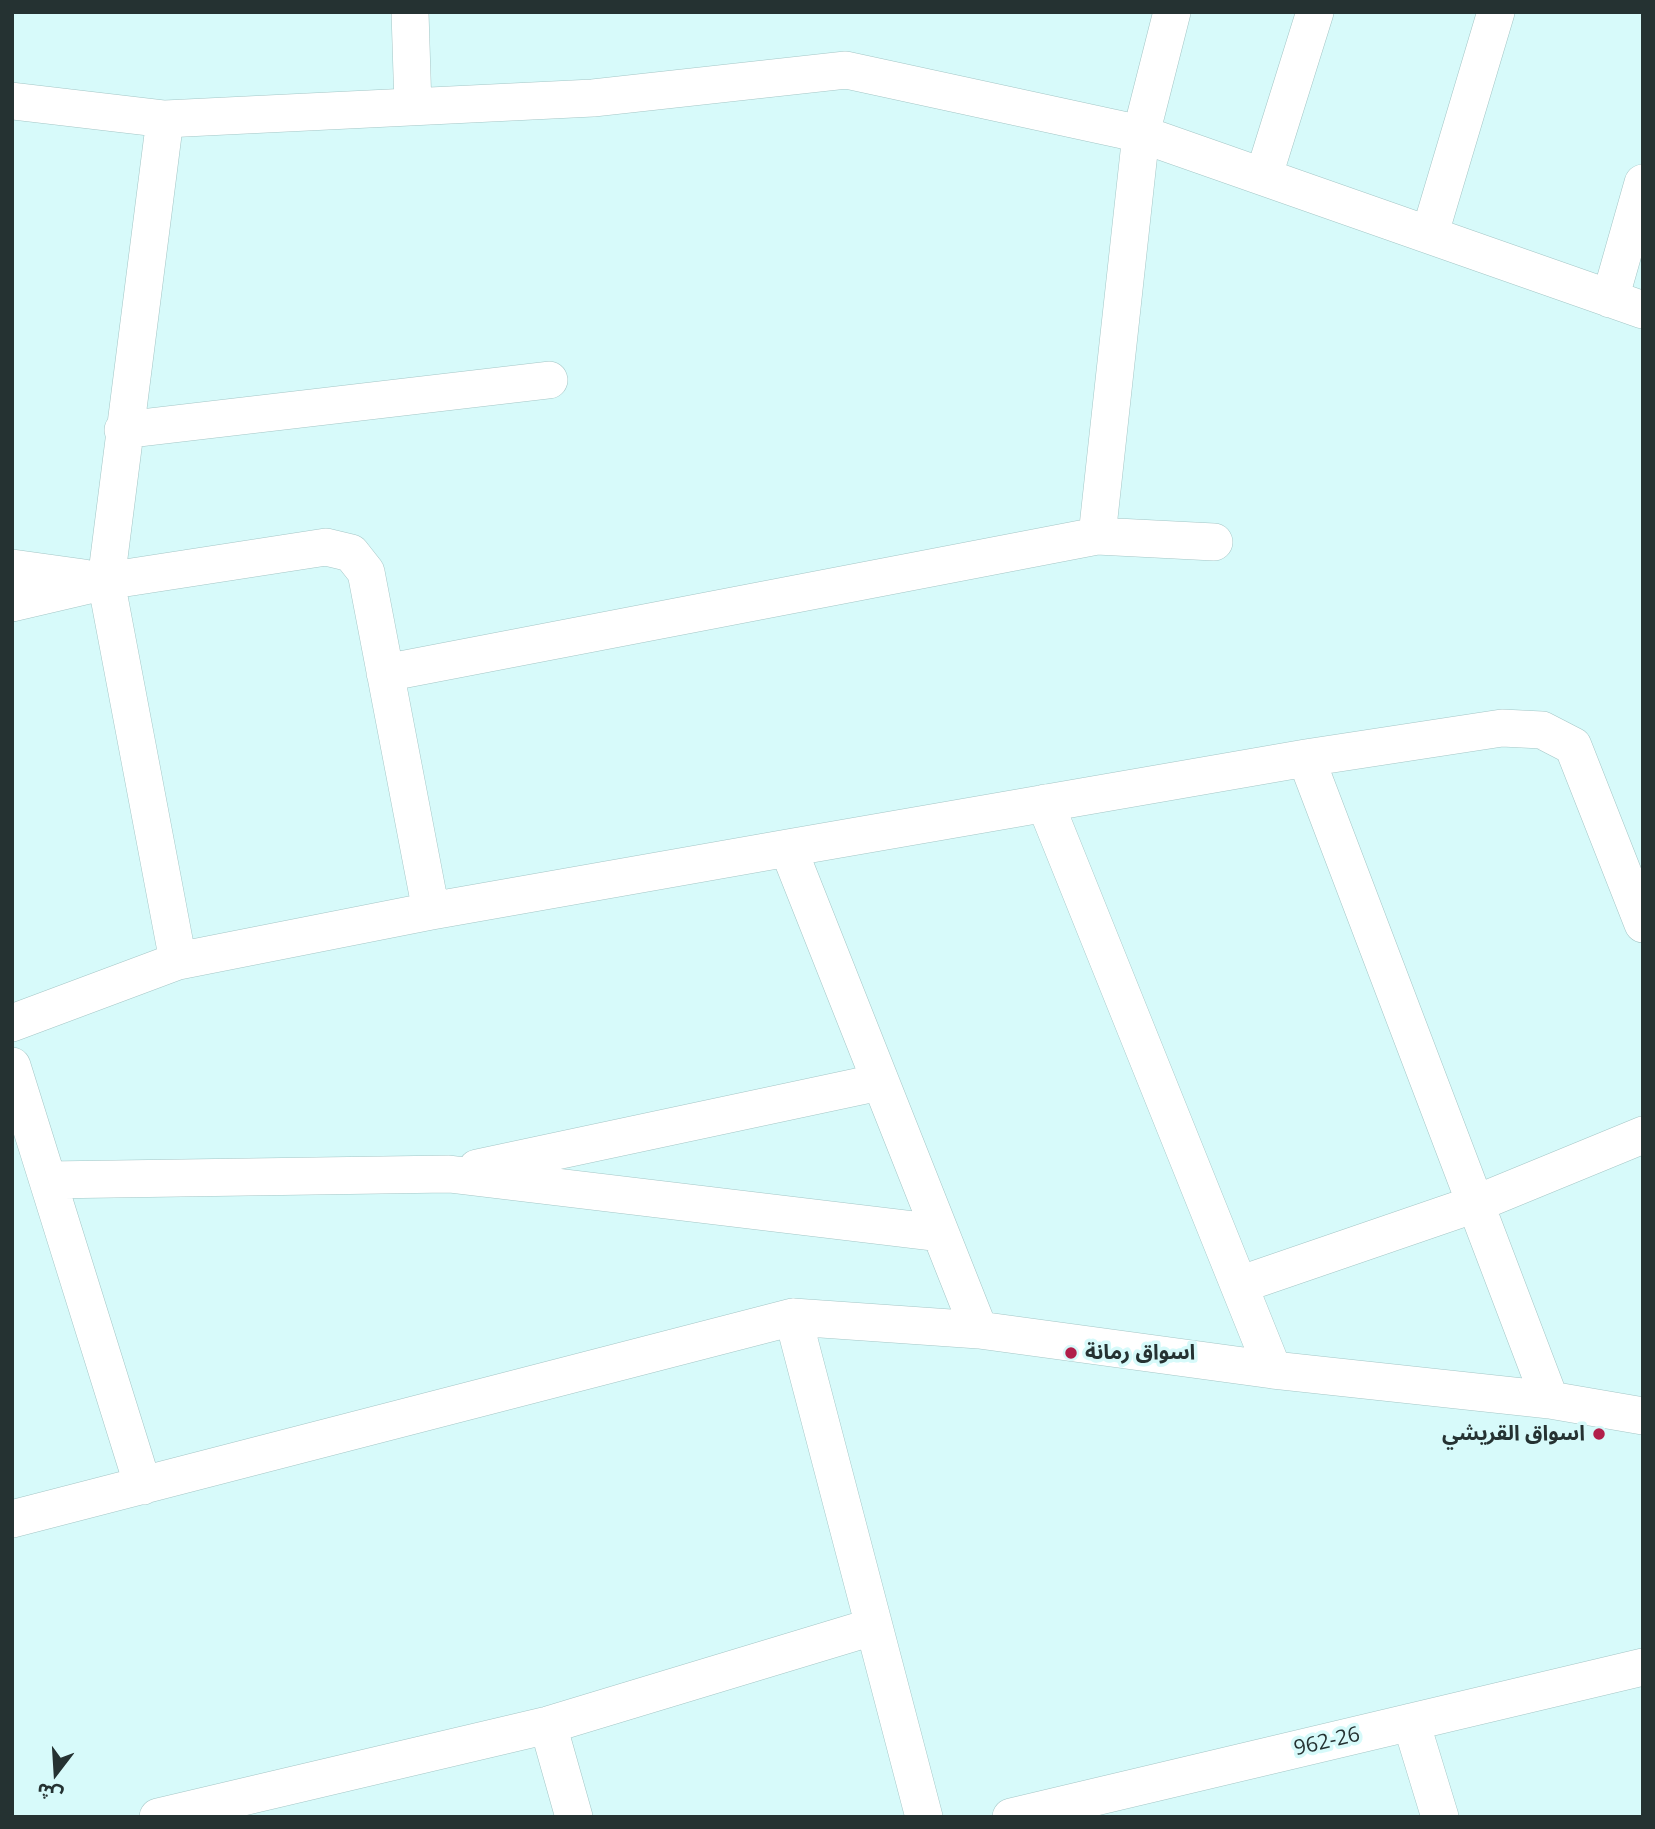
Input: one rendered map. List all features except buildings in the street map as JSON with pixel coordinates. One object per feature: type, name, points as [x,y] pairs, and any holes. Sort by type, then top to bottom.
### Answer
[{"type":"street","points":[[410,12],[413,107]]},
{"type":"street","points":[[1097,536],[1142,134],[1172,12]]},
{"type":"street","points":[[1264,175],[1315,12]]},
{"type":"street","points":[[1430,233],[1496,12]]},
{"type":"street","points":[[12,101],[165,119],[593,98],[846,70],[1142,134],[1430,233],[1627,305],[1643,183]]},
{"type":"street","points":[[165,119],[123,430],[106,581],[178,961]]},
{"type":"street","points":[[123,430],[549,380]]},
{"type":"street","points":[[385,673],[1097,536],[1214,542]]},
{"type":"street","points":[[12,603],[106,581],[326,547],[351,553],[366,572],[431,911]]},
{"type":"street","points":[[12,568],[106,581]]},
{"type":"street","points":[[12,1023],[178,961],[431,911],[788,848],[1306,758],[1502,728],[1542,730],[1573,746],[1643,924]]},
{"type":"street","points":[[1306,758],[1550,1400]]},
{"type":"street","points":[[1045,803],[1273,1370]]},
{"type":"street","points":[[788,848],[979,1330]]},
{"type":"street","points":[[12,1066],[143,1486]]},
{"type":"street","points":[[449,1174],[880,1082]]},
{"type":"street","points":[[1239,1285],[1475,1204],[1643,1135]]},
{"type":"street","points":[[48,1180],[449,1174],[940,1233]]},
{"type":"street","points":[[793,1317],[872,1627],[924,1817]]},
{"type":"street","points":[[12,1519],[793,1317],[979,1330],[1273,1370],[1633,1409]]},
{"type":"street","points":[[158,1817],[548,1725],[872,1627]]},
{"type":"street","name":"962-26","points":[[1011,1817],[1643,1667]]},
{"type":"street","points":[[1411,1722],[1440,1817]]},
{"type":"street","points":[[548,1725],[574,1817]]},
{"type":"place","name":"اسواق رمانة","points":[[1071,1353]]},
{"type":"place","name":"اسواق القريشي","points":[[1599,1434]]}]
